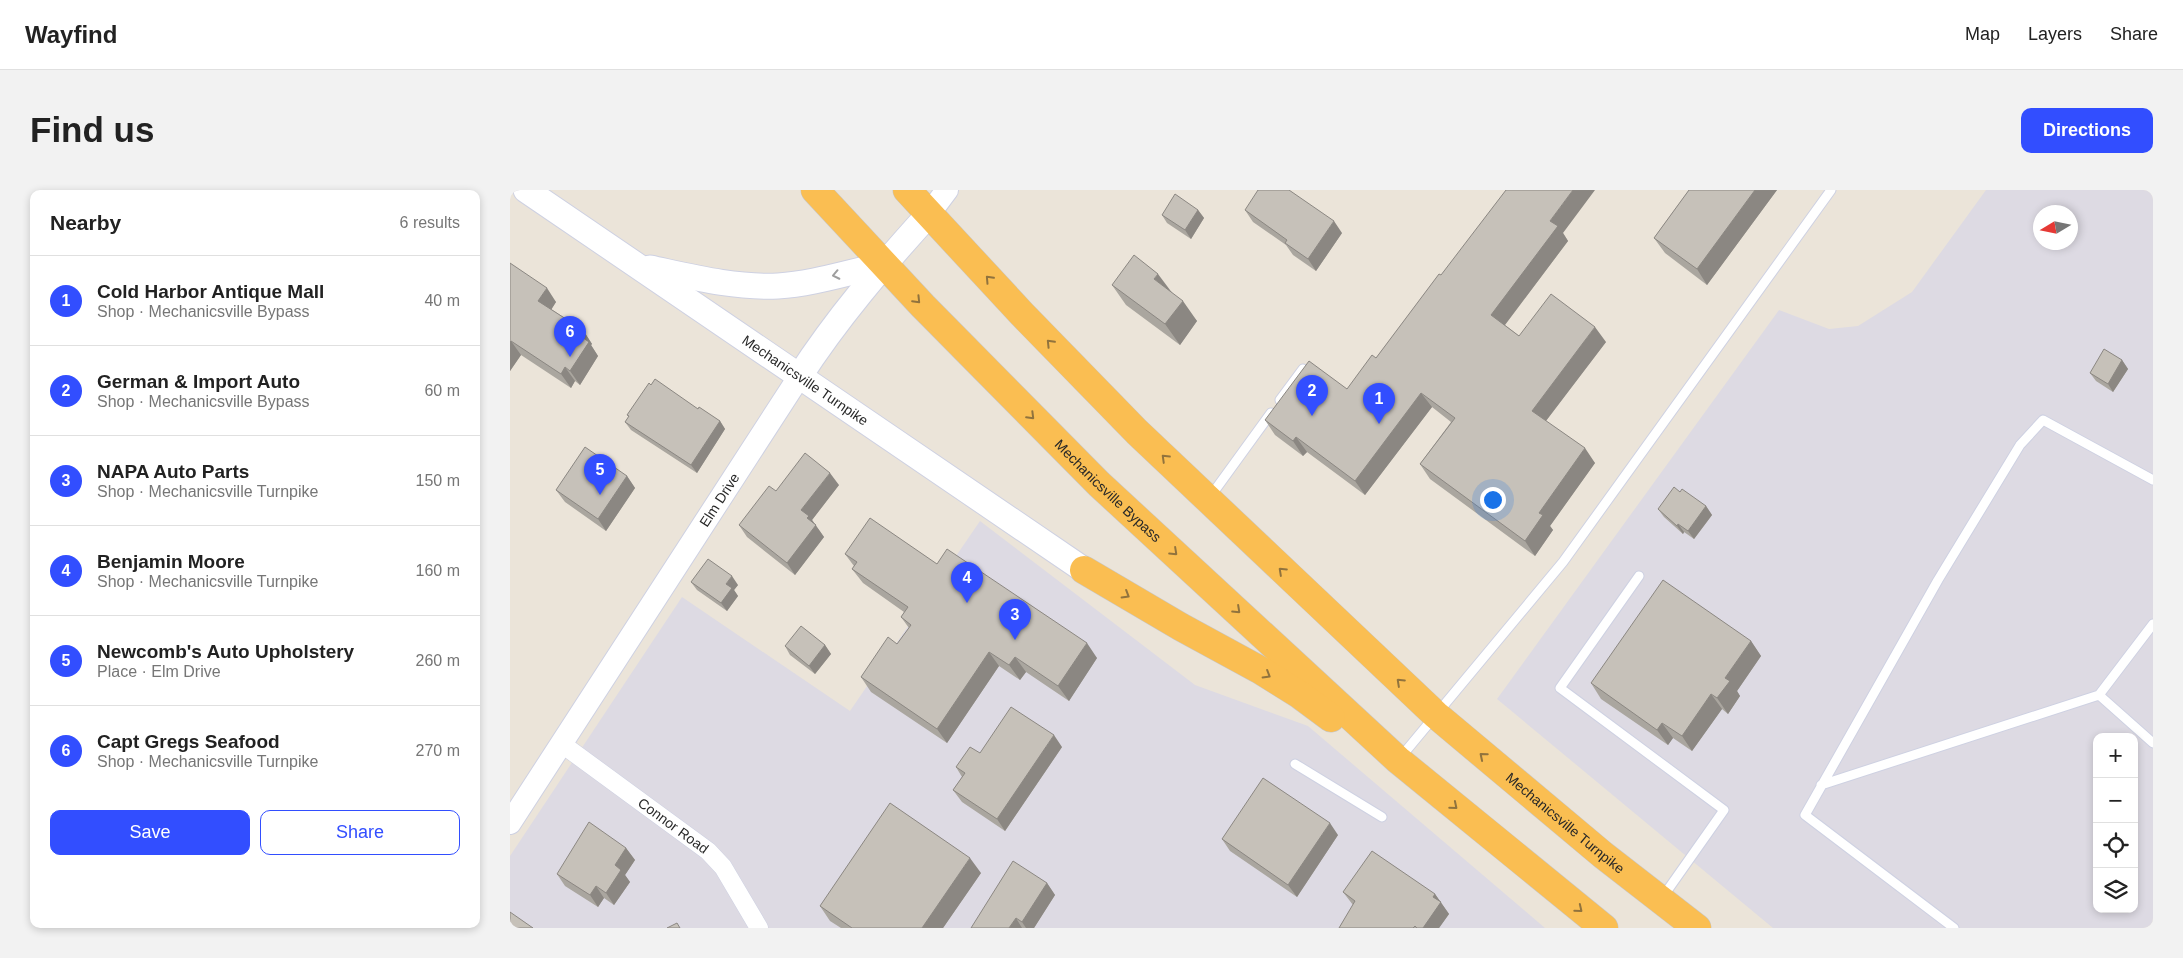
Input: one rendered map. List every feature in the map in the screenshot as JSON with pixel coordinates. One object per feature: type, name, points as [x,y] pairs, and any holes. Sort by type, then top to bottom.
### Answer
[{"type":"highway","name":"Mechanicsville Bypass","points":[[815,190],[883,265],[1099,484],[1407,767]]},
{"type":"highway","points":[[907,190],[1065,359],[1208,500],[1436,716]]},
{"type":"highway","points":[[1084,570],[1181,627],[1260,670],[1407,767],[1604,928]]},
{"type":"highway","name":"Mechanicsville Turnpike","points":[[1436,716],[1603,855],[1697,928]]},
{"type":"main road","name":"Mechanicsville Turnpike","points":[[526,190],[1084,570]]},
{"type":"main road","name":"Elm Drive","points":[[799,377],[822,341],[883,265],[929,214]]},
{"type":"main road","points":[[638,265],[699,278],[760,286],[799,283],[883,265]]},
{"type":"street","name":"Elm Drive","points":[[929,214],[947,190]]},
{"type":"street","name":"Elm Drive","points":[[510,823],[799,377]]},
{"type":"street","name":"Connor Road","points":[[562,744],[708,852],[723,867],[759,928]]},
{"type":"lane","points":[[1407,767],[1436,716],[1563,562],[1831,190]]},
{"type":"lane","points":[[1208,500],[1302,369]]},
{"type":"lane","points":[[1954,928],[1805,815],[1948,563],[2020,445],[2042,420],[2153,480]]},
{"type":"lane","points":[[1639,576],[1560,688],[1724,810],[1661,900]]},
{"type":"lane","points":[[1821,785],[2099,695],[2153,624]]},
{"type":"lane","points":[[2099,695],[2153,743]]},
{"type":"lane","points":[[1294,764],[1382,817]]},
{"type":"shaded area","points":[[1986,190],[2153,190],[2153,928],[1773,928],[1497,699],[1779,310],[1829,329],[1858,326],[1912,292]]},
{"type":"shaded area","points":[[980,521],[1195,685],[1308,726],[1545,928],[510,928],[510,856],[682,597],[850,711]]},
{"type":"building","points":[[1258,190],[1289,190],[1334,221],[1308,259],[1285,243],[1287,240],[1245,210]]},
{"type":"building","points":[[1506,190],[1573,190],[1550,221],[1558,226],[1491,315],[1519,336],[1551,294],[1595,327],[1532,411],[1585,448],[1539,513],[1543,515],[1525,541],[1420,464],[1455,418],[1421,393],[1355,481],[1296,437],[1293,441],[1265,420],[1309,361],[1347,389],[1372,355],[1376,358],[1439,274],[1441,275]]},
{"type":"building","points":[[1689,190],[1755,190],[1697,269],[1654,238]]},
{"type":"building","points":[[1175,194],[1198,210],[1185,230],[1162,215]]},
{"type":"building","points":[[1134,255],[1158,274],[1154,279],[1183,301],[1165,324],[1112,285]]},
{"type":"building","points":[[510,263],[547,288],[538,301],[583,330],[579,335],[589,342],[570,371],[565,367],[561,374],[510,342]]},
{"type":"building","points":[[2104,349],[2122,360],[2108,384],[2090,373]]},
{"type":"building","points":[[655,379],[698,409],[699,407],[720,421],[691,465],[625,422],[629,416],[627,415],[649,383],[651,385]]},
{"type":"building","points":[[585,447],[627,476],[598,519],[556,490]]},
{"type":"building","points":[[805,453],[830,473],[801,510],[816,525],[787,563],[739,525],[769,486],[776,491]]},
{"type":"building","points":[[1674,487],[1680,492],[1682,489],[1706,506],[1688,531],[1678,524],[1677,526],[1658,509]]},
{"type":"building","points":[[870,518],[937,564],[947,549],[1087,643],[1058,686],[1015,657],[1009,665],[989,652],[937,729],[861,677],[888,637],[897,644],[911,625],[901,617],[908,607],[852,569],[857,562],[845,554]]},
{"type":"building","points":[[708,559],[732,576],[726,584],[732,588],[721,603],[691,582]]},
{"type":"building","points":[[1663,580],[1751,641],[1725,678],[1730,681],[1717,698],[1711,694],[1682,736],[1662,723],[1657,730],[1591,683]]},
{"type":"building","points":[[801,626],[825,645],[809,666],[785,646]]},
{"type":"building","points":[[1011,707],[1054,735],[997,819],[953,790],[965,773],[956,767],[970,747],[980,753]]},
{"type":"building","points":[[1263,778],[1330,823],[1288,885],[1222,839]]},
{"type":"building","points":[[890,803],[970,858],[922,928],[852,928],[820,906]]},
{"type":"building","points":[[589,822],[626,848],[615,865],[621,870],[606,893],[596,886],[590,895],[557,874]]},
{"type":"building","points":[[1372,851],[1435,894],[1433,897],[1441,902],[1423,928],[1415,926],[1413,928],[1339,928],[1355,901],[1343,892]]},
{"type":"building","points":[[1013,861],[1047,883],[1022,922],[1016,918],[1009,928],[971,928]]},
{"type":"building","points":[[510,912],[533,928],[510,928]]},
{"type":"building","points":[[677,923],[680,928],[667,928]]},
{"type":"place","name":"Capt Gregs Seafood","points":[[570,357]]},
{"type":"place","name":"German & Import Auto","points":[[1312,416]]},
{"type":"place","name":"Cold Harbor Antique Mall","points":[[1379,424]]},
{"type":"place","name":"Newcomb's Auto Upholstery","points":[[600,495]]},
{"type":"place","name":"Benjamin Moore","points":[[967,603]]},
{"type":"place","name":"NAPA Auto Parts","points":[[1015,640]]}]
